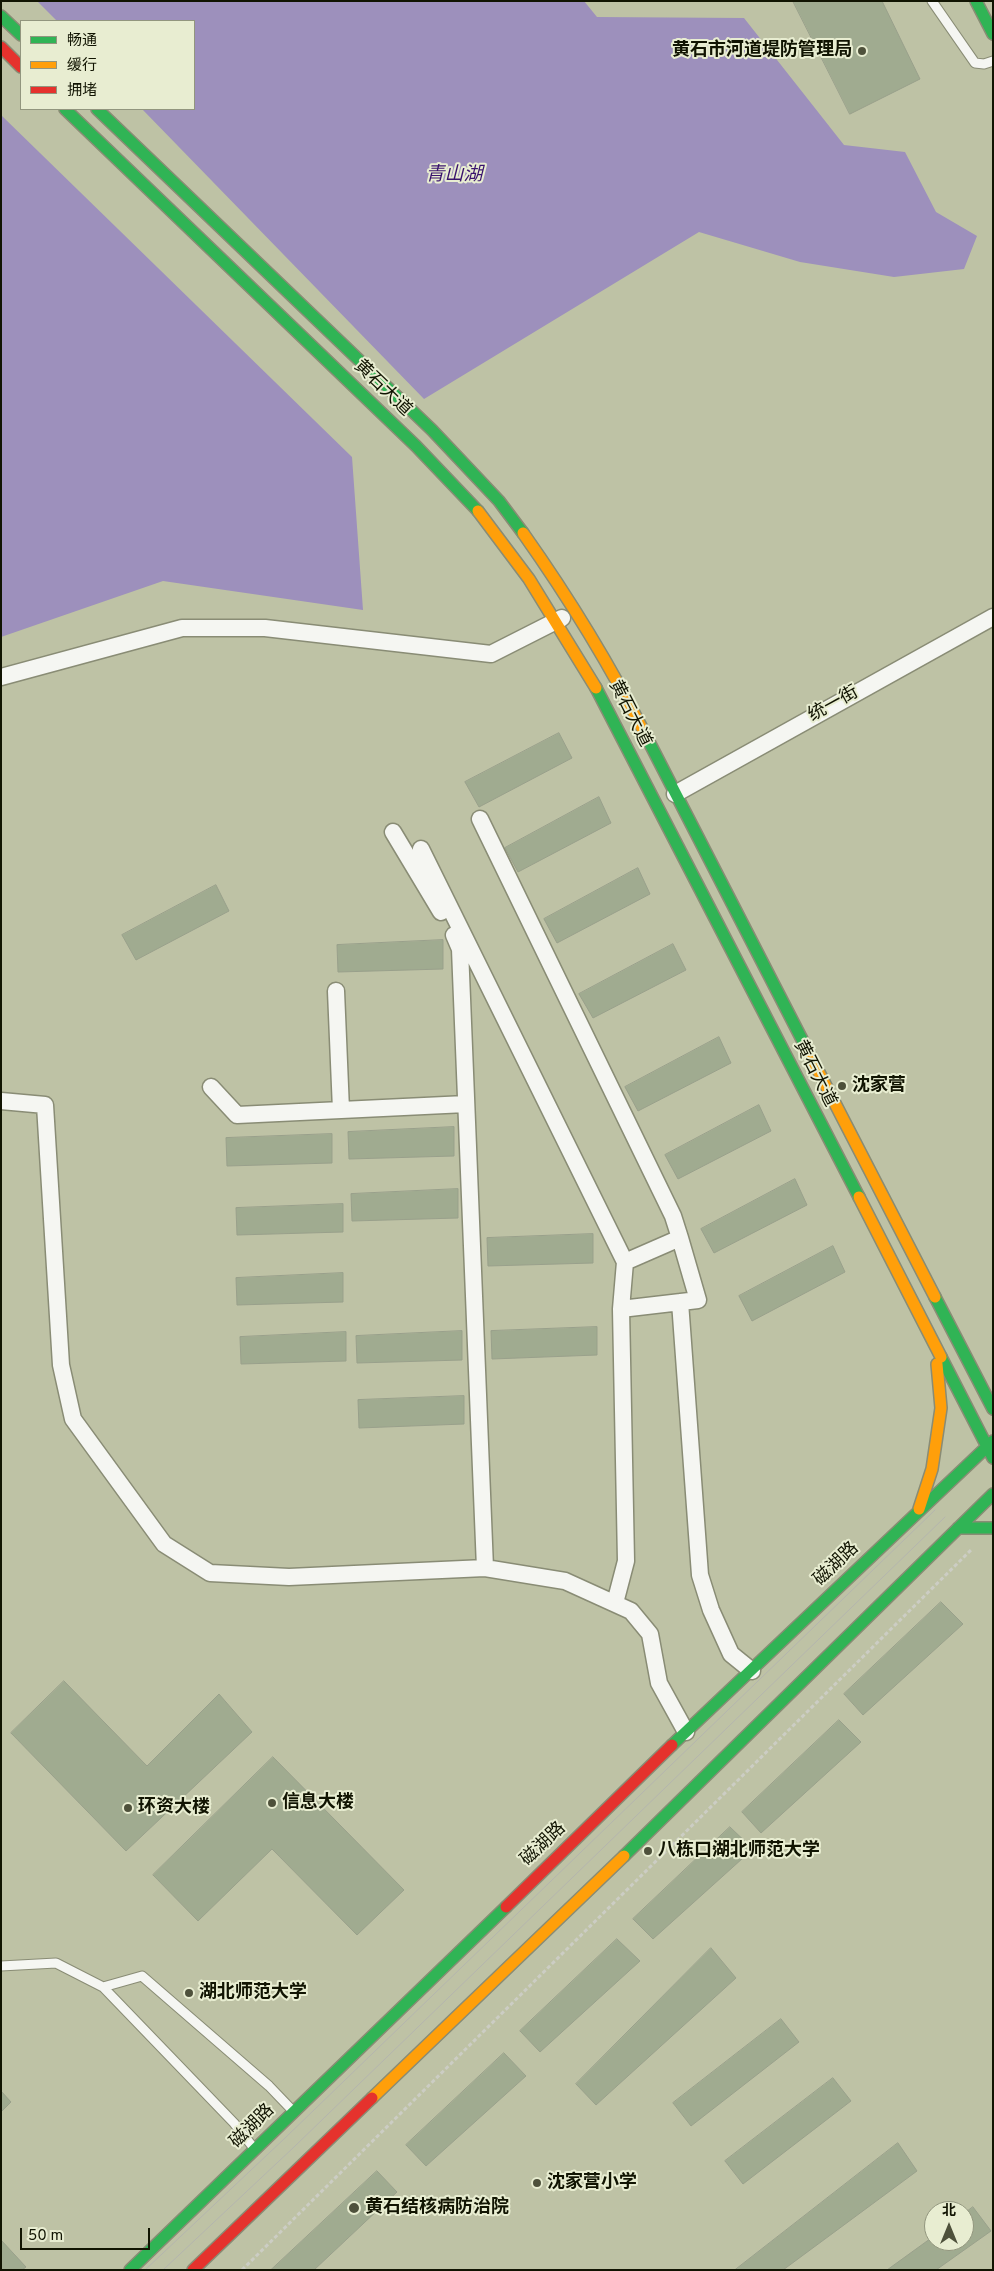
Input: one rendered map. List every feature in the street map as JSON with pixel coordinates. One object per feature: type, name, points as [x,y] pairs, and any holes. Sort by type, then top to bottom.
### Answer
[{"type":"main road","points":[[976,1],[993,34]]},
{"type":"main road","points":[[1,16],[20,34]]},
{"type":"main road","points":[[1,47],[20,66]]},
{"type":"main road","name":"黄石大道","points":[[65,110],[422,453],[482,515],[529,579],[591,679],[936,1351],[989,1445],[993,1458]]},
{"type":"main road","name":"黄石大道","points":[[98,110],[432,430],[499,500],[547,567],[611,668],[993,1409]]},
{"type":"main road","points":[[957,1341],[983,1363]]},
{"type":"main road","points":[[918,1512],[932,1469],[940,1408],[936,1351]]},
{"type":"main road","name":"磁湖路","points":[[130,2270],[686,1732],[989,1445]]},
{"type":"main road","points":[[193,2270],[642,1838],[993,1494]]},
{"type":"main road","points":[[958,1528],[993,1528]]},
{"type":"street","points":[[1,677],[182,628],[265,628],[491,654],[556,623],[574,610]]},
{"type":"street","name":"统一街","points":[[675,794],[993,617]]},
{"type":"street","points":[[480,818],[673,1216],[698,1300],[621,1309]]},
{"type":"street","points":[[393,832],[452,929],[460,949],[485,1568]]},
{"type":"street","points":[[421,849],[625,1262],[621,1309],[626,1561],[615,1603]]},
{"type":"street","points":[[336,991],[341,1110]]},
{"type":"street","points":[[211,1087],[237,1115],[466,1104]]},
{"type":"street","points":[[1,1101],[45,1105],[61,1365],[73,1419],[164,1544],[210,1573],[289,1576],[485,1568],[566,1580],[631,1610],[650,1634],[659,1683],[686,1732]]},
{"type":"street","points":[[625,1262],[680,1238]]},
{"type":"street","points":[[680,1302],[700,1575],[710,1610],[731,1654],[752,1671]]},
{"type":"lane","points":[[932,1],[975,63],[984,64],[993,61]]},
{"type":"lane","points":[[1,1966],[56,1963],[103,1987],[234,2123],[255,2150]]},
{"type":"lane","points":[[103,1987],[142,1976],[294,2111]]},
{"type":"path","points":[[242,2270],[971,1550],[978,1548]]},
{"type":"water","name":"青山湖","points":[[37,1],[584,1],[597,17],[744,18],[844,145],[905,152],[936,212],[977,236],[964,269],[894,277],[800,262],[699,232],[424,399],[143,110],[195,110],[195,20],[56,20]]},
{"type":"water","points":[[1,115],[352,457],[363,610],[163,581],[1,637]]},
{"type":"building","name":"黄石市河道堤防管理局","points":[[793,1],[882,1],[920,79],[850,114]]},
{"type":"building","points":[[559,733],[572,758],[479,807],[465,782]]},
{"type":"building","points":[[599,797],[611,823],[518,872],[505,848]]},
{"type":"building","points":[[638,868],[650,894],[557,943],[544,919]]},
{"type":"building","points":[[216,885],[229,911],[136,960],[122,935]]},
{"type":"building","points":[[443,940],[443,969],[338,972],[337,945]]},
{"type":"building","points":[[673,944],[686,970],[593,1018],[579,994]]},
{"type":"building","points":[[719,1037],[731,1063],[638,1111],[625,1087]]},
{"type":"building","points":[[759,1105],[771,1131],[678,1179],[665,1155]]},
{"type":"building","points":[[454,1127],[454,1156],[349,1159],[348,1132]]},
{"type":"building","points":[[332,1134],[332,1163],[227,1166],[226,1138]]},
{"type":"building","points":[[795,1179],[807,1205],[714,1253],[701,1229]]},
{"type":"building","points":[[458,1189],[458,1218],[352,1221],[351,1194]]},
{"type":"building","points":[[343,1204],[343,1232],[237,1235],[236,1208]]},
{"type":"building","points":[[593,1234],[593,1263],[488,1266],[487,1238]]},
{"type":"building","points":[[833,1246],[845,1272],[752,1321],[739,1296]]},
{"type":"building","points":[[343,1273],[343,1302],[237,1305],[236,1278]]},
{"type":"building","points":[[597,1327],[597,1355],[492,1359],[491,1331]]},
{"type":"building","points":[[462,1331],[462,1360],[357,1363],[356,1336]]},
{"type":"building","points":[[346,1332],[346,1361],[241,1364],[240,1337]]},
{"type":"building","points":[[464,1396],[464,1424],[359,1428],[358,1400]]},
{"type":"building","points":[[941,1602],[963,1624],[863,1715],[844,1694]]},
{"type":"building","name":"环资大楼","points":[[64,1681],[147,1766],[219,1694],[252,1732],[126,1851],[11,1733]]},
{"type":"building","points":[[839,1720],[861,1742],[761,1833],[742,1812]]},
{"type":"building","name":"信息大楼","points":[[273,1757],[404,1890],[357,1935],[272,1849],[198,1921],[153,1875]]},
{"type":"building","points":[[730,1827],[753,1849],[653,1939],[633,1919]]},
{"type":"building","points":[[617,1939],[640,1961],[540,2052],[520,2031]]},
{"type":"building","points":[[711,1948],[736,1978],[596,2105],[576,2084]]},
{"type":"building","points":[[781,2019],[799,2042],[691,2126],[673,2103]]},
{"type":"building","points":[[504,2053],[526,2076],[426,2166],[406,2145]]},
{"type":"building","points":[[833,2078],[851,2101],[743,2184],[725,2161]]},
{"type":"building","points":[[1,2091],[11,2102],[1,2112]]},
{"type":"building","points":[[898,2143],[917,2171],[783,2270],[735,2270]]},
{"type":"building","points":[[377,2171],[397,2192],[314,2270],[271,2270]]},
{"type":"building","points":[[974,2208],[991,2231],[974,2243]]},
{"type":"building","points":[[1,2240],[26,2267],[22,2270],[1,2270]]},
{"type":"building","points":[[924,2243],[924,2251],[963,2251],[936,2270],[887,2270]]},
{"type":"tram line","points":[[145,2270],[285,2138],[935,1510]]},
{"type":"tram line","points":[[163,2270],[294,2147],[945,1517]]},
{"type":"traffic: fast","points":[[976,1],[993,34]]},
{"type":"traffic: fast","points":[[1,16],[20,34]]},
{"type":"traffic: fast","points":[[66,110],[416,446],[478,511]]},
{"type":"traffic: fast","points":[[98,110],[432,430],[499,501],[523,533]]},
{"type":"traffic: fast","points":[[596,688],[859,1197]]},
{"type":"traffic: fast","points":[[646,736],[810,1055]]},
{"type":"traffic: fast","points":[[935,1297],[993,1409]]},
{"type":"traffic: fast","points":[[941,1357],[993,1458]]},
{"type":"traffic: fast","points":[[672,1745],[993,1441]]},
{"type":"traffic: fast","points":[[624,1856],[993,1494]]},
{"type":"traffic: fast","points":[[958,1528],[993,1528]]},
{"type":"traffic: fast","points":[[130,2270],[506,1907]]},
{"type":"traffic: slow","points":[[478,511],[529,579],[596,688]]},
{"type":"traffic: slow","points":[[523,533],[557,582],[588,632],[646,736]]},
{"type":"traffic: slow","points":[[810,1055],[935,1297]]},
{"type":"traffic: slow","points":[[859,1197],[941,1357]]},
{"type":"traffic: slow","points":[[919,1509],[932,1469],[941,1408],[937,1364]]},
{"type":"traffic: slow","points":[[372,2098],[624,1856]]},
{"type":"traffic: jam","points":[[1,47],[20,66]]},
{"type":"traffic: jam","points":[[506,1907],[672,1745]]},
{"type":"traffic: jam","points":[[193,2270],[372,2098]]},
{"type":"place","name":"黄石市河道堤防管理局","points":[[862,51]]},
{"type":"place","name":"沈家营","points":[[842,1086]]},
{"type":"place","name":"信息大楼","points":[[272,1803]]},
{"type":"place","name":"环资大楼","points":[[128,1808]]},
{"type":"place","name":"八栋口·湖北师范大学","points":[[648,1851]]},
{"type":"place","name":"湖北师范大学","points":[[189,1993]]},
{"type":"place","name":"沈家营小学","points":[[537,2183]]},
{"type":"place","name":"黄石结核病防治院","points":[[354,2208]]}]
